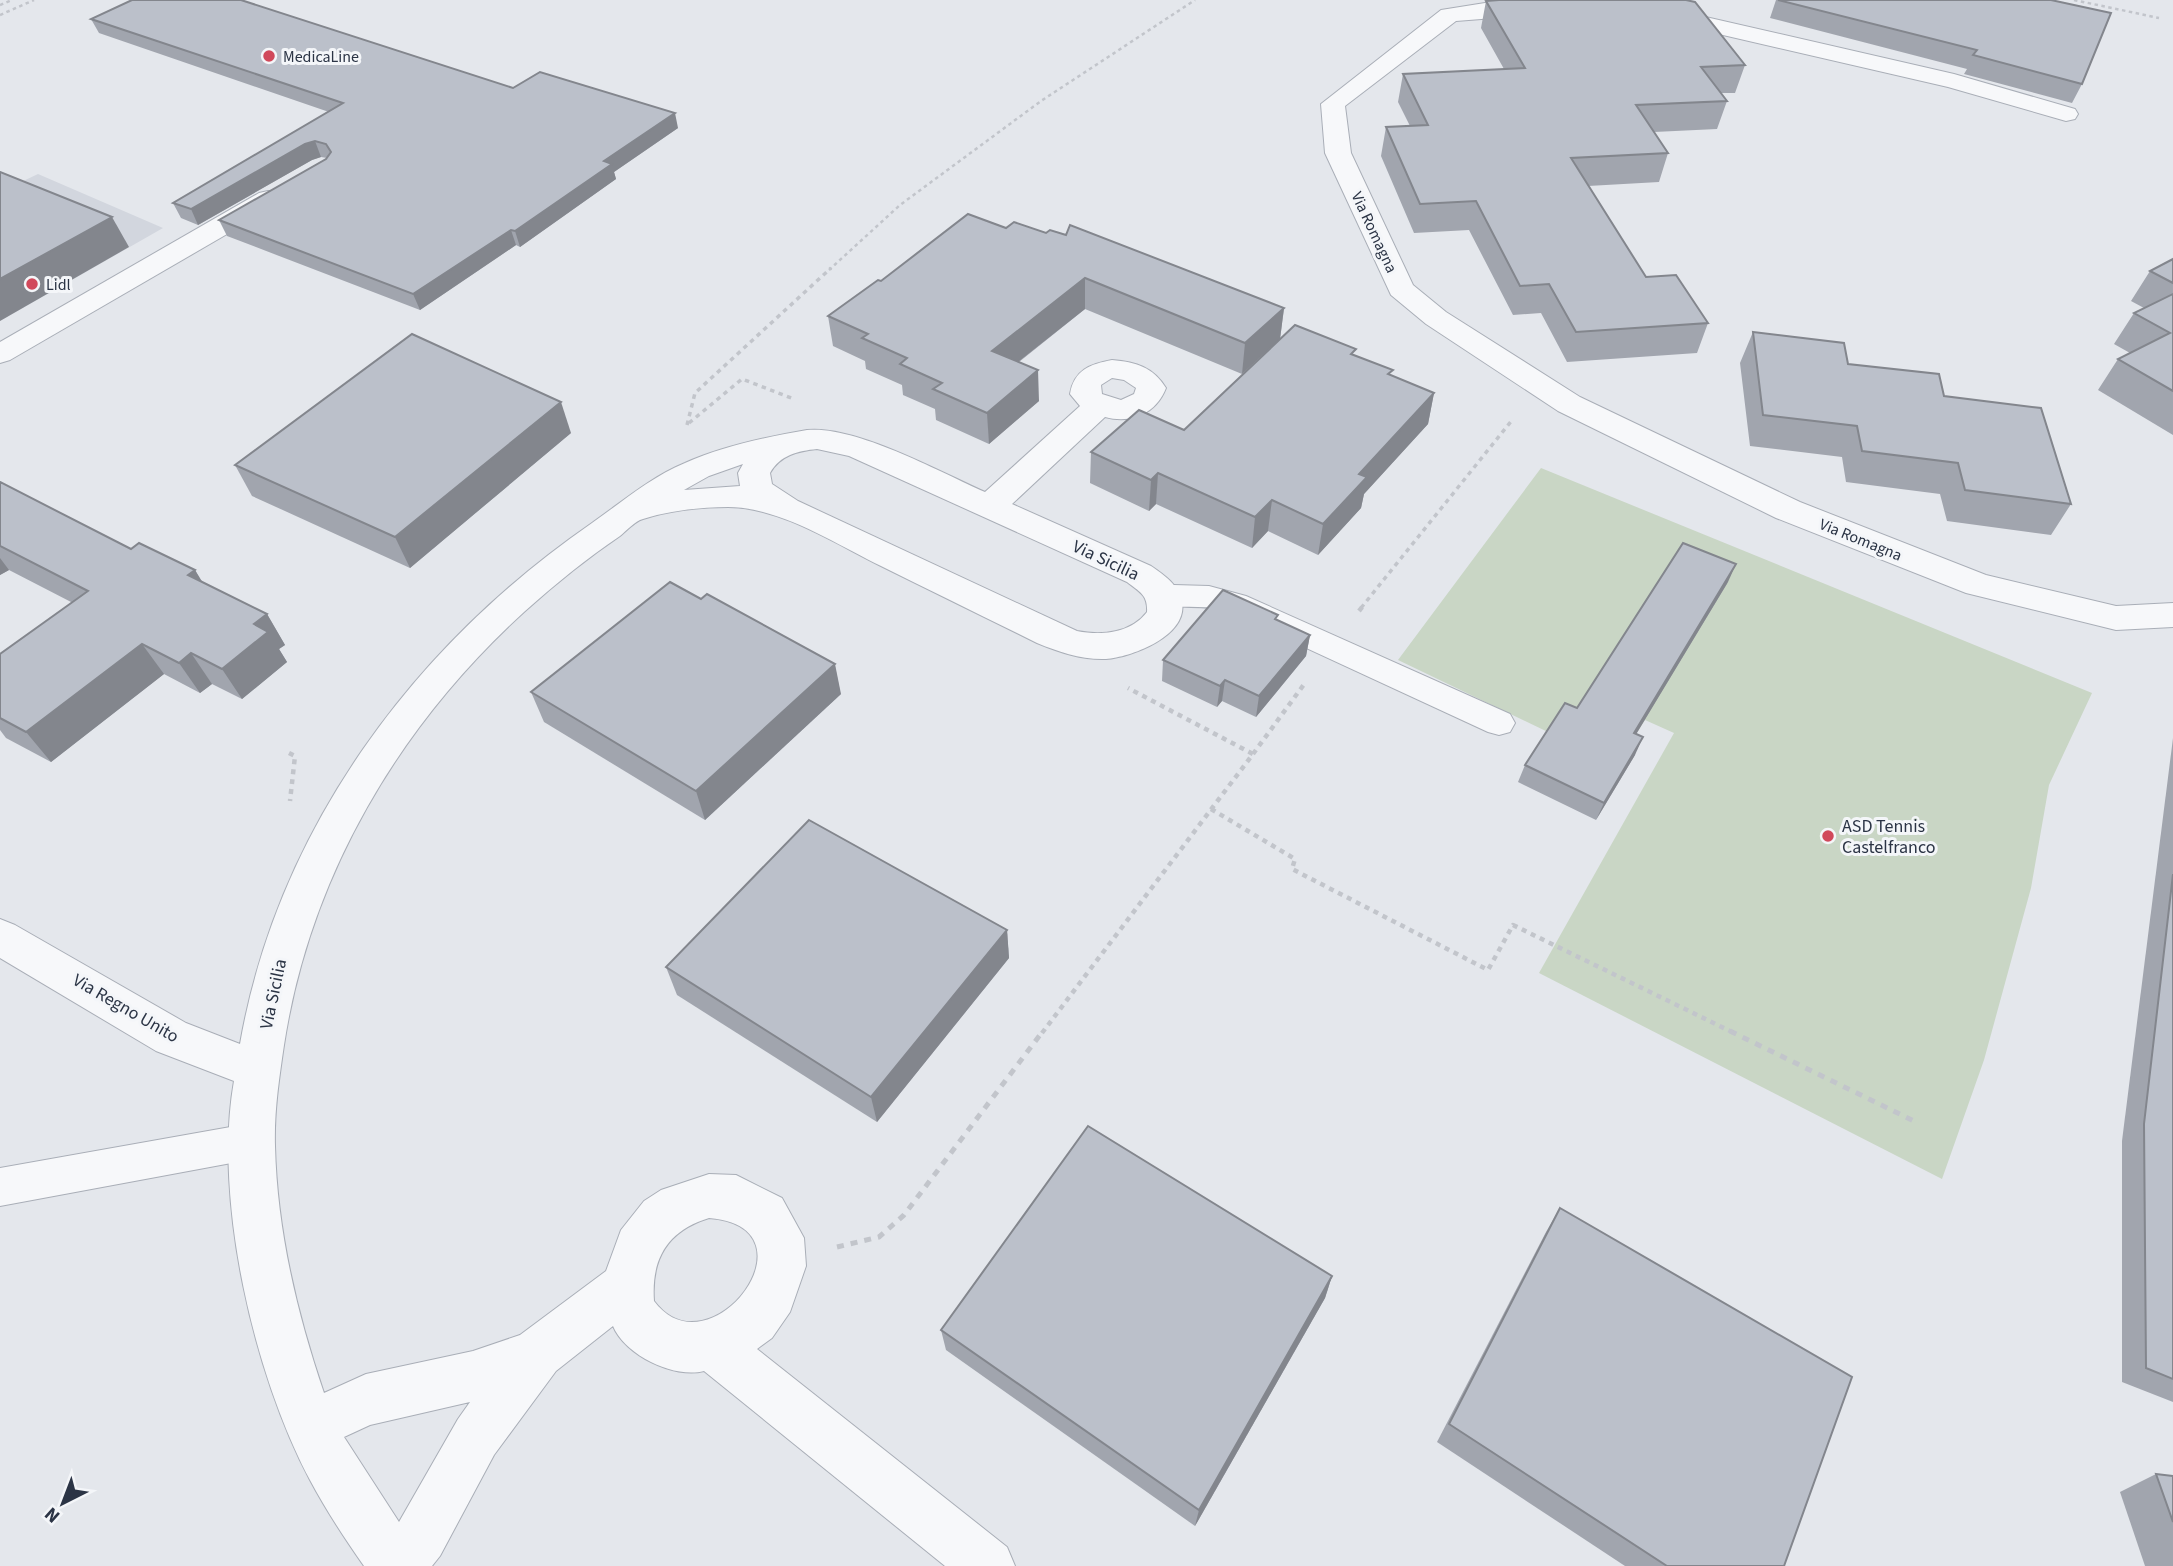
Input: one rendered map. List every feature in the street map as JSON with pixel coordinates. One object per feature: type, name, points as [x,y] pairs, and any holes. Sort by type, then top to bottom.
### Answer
[{"type":"street","name":"Via Romagna","points":[[1568,9],[1485,10],[1449,15],[1333,104],[1338,153],[1401,289],[1436,318],[1569,404],[1788,510],[1978,585],[2116,618],[2173,615]]},
{"type":"street","points":[[1634,10],[1954,81],[2066,114]]},
{"type":"street","points":[[0,354],[286,188]]},
{"type":"street","points":[[989,507],[1098,406]]},
{"type":"street","name":"Via Sicilia","points":[[397,1566],[329,1462],[291,1373],[266,1277],[254,1185],[253,1141],[257,1070],[277,966],[302,897],[339,814],[378,752],[436,677],[496,616],[591,538],[658,491],[697,469],[733,456],[786,444],[817,439],[845,443],[1139,574],[1156,585],[1165,596],[1165,612],[1160,621],[1138,639],[1114,647],[1081,645],[1038,627],[781,504],[757,489],[754,473],[762,458],[786,444]]},
{"type":"street","name":"Via Sicilia","points":[[622,518],[664,504],[719,495],[754,496],[781,504]]},
{"type":"street","name":"Via Regno Unito","points":[[0,937],[172,1037],[257,1070]]},
{"type":"street","points":[[709,1196],[734,1198],[755,1208],[772,1224],[782,1244],[782,1256],[782,1270],[775,1295],[760,1317],[738,1335],[712,1345],[687,1347],[662,1342],[643,1328],[631,1308],[627,1285],[631,1259],[643,1236],[662,1216],[684,1203],[709,1196]]},
{"type":"street","points":[[312,1425],[366,1400],[497,1370],[538,1353],[627,1285]]},
{"type":"street","points":[[712,1345],[988,1566]]},
{"type":"street","points":[[397,1566],[421,1537],[476,1437],[538,1353]]},
{"type":"lane","points":[[1165,596],[1187,593],[1220,598],[1499,723]]},
{"type":"lane","points":[[0,1187],[253,1141]]},
{"type":"path","points":[[0,5],[12,0]]},
{"type":"path","points":[[0,15],[34,0]]},
{"type":"path","points":[[693,404],[695,393],[721,367],[900,205],[1041,101],[1195,0]]},
{"type":"path","points":[[2074,0],[2160,19]]},
{"type":"path","points":[[689,423],[742,379],[801,401]]},
{"type":"path","points":[[782,1256],[879,1237],[904,1215],[1253,754],[1331,646],[1504,433],[1536,383]]},
{"type":"path","points":[[1124,686],[1253,754]]},
{"type":"path","points":[[1211,809],[1295,859],[1292,869],[1488,970],[1513,925],[1919,1123]]},
{"type":"shaded area","name":"Lidl","points":[[38,174],[163,228],[0,321],[0,176],[19,183]]},
{"type":"green space","name":"ASD Tennis Castelfranco","points":[[1541,468],[2092,693],[2049,785],[2031,888],[1984,1060],[1942,1179],[1539,973],[1674,733],[1645,720],[1626,750],[1550,733],[1398,660]]},
{"type":"building","points":[[132,0],[241,0],[513,88],[540,72],[675,113],[604,161],[612,164],[515,231],[511,230],[413,294],[219,220],[326,159],[331,152],[326,144],[315,141],[305,144],[191,209],[173,203],[343,103],[91,19]]},
{"type":"building","points":[[1778,0],[2051,0],[2111,13],[2082,84],[1973,55],[1977,50]]},
{"type":"building","points":[[1486,1],[1695,2],[1745,65],[1701,67],[1727,101],[1636,105],[1668,153],[1571,158],[1646,277],[1676,275],[1708,323],[1576,332],[1549,284],[1520,286],[1476,201],[1420,204],[1386,127],[1428,125],[1403,74],[1525,68]]},
{"type":"building","points":[[0,172],[112,217],[0,279]]},
{"type":"building","points":[[968,214],[1006,228],[1014,222],[1046,233],[1050,230],[1066,235],[1070,225],[1284,308],[1245,343],[1085,278],[992,351],[1038,370],[987,413],[933,389],[942,383],[900,364],[907,358],[862,338],[868,334],[828,316],[878,280],[881,281]]},
{"type":"building","points":[[2173,259],[2173,283],[2150,271]]},
{"type":"building","points":[[2173,294],[2173,391],[2118,359],[2170,333],[2134,313]]},
{"type":"building","points":[[1295,325],[1356,349],[1351,354],[1393,370],[1388,374],[1434,393],[1359,474],[1367,477],[1323,524],[1272,500],[1255,517],[1158,473],[1151,480],[1091,452],[1139,410],[1184,430]]},
{"type":"building","points":[[1753,332],[1844,343],[1848,364],[1939,374],[1944,396],[2041,408],[2071,504],[1965,490],[1958,463],[1862,451],[1857,426],[1763,415]]},
{"type":"building","points":[[412,334],[561,402],[395,537],[235,465]]},
{"type":"building","points":[[0,482],[131,549],[139,543],[195,570],[188,575],[267,614],[254,624],[268,632],[222,669],[191,653],[179,663],[142,644],[26,732],[0,718],[0,654],[88,591],[0,546]]},
{"type":"building","points":[[1683,543],[1736,564],[1634,733],[1643,737],[1604,803],[1525,765],[1565,703],[1577,708]]},
{"type":"building","points":[[670,582],[701,599],[707,594],[835,664],[696,791],[531,692]]},
{"type":"building","points":[[1223,590],[1278,615],[1275,619],[1310,635],[1259,696],[1225,680],[1220,686],[1163,660]]},
{"type":"building","points":[[809,820],[1007,930],[871,1097],[666,967]]},
{"type":"building","points":[[2173,874],[2173,1379],[2146,1368],[2144,1124]]},
{"type":"building","points":[[1088,1126],[1332,1276],[1199,1510],[941,1330]]},
{"type":"building","points":[[1560,1208],[1852,1377],[1784,1566],[1667,1566],[1449,1424]]},
{"type":"building","points":[[2156,1474],[2173,1476],[2173,1522]]},
{"type":"place","name":"MedicaLine","points":[[269,56]]},
{"type":"place","name":"Lidl","points":[[32,284]]},
{"type":"place","name":"ASD Tennis Castelfranco","points":[[1828,836]]}]
